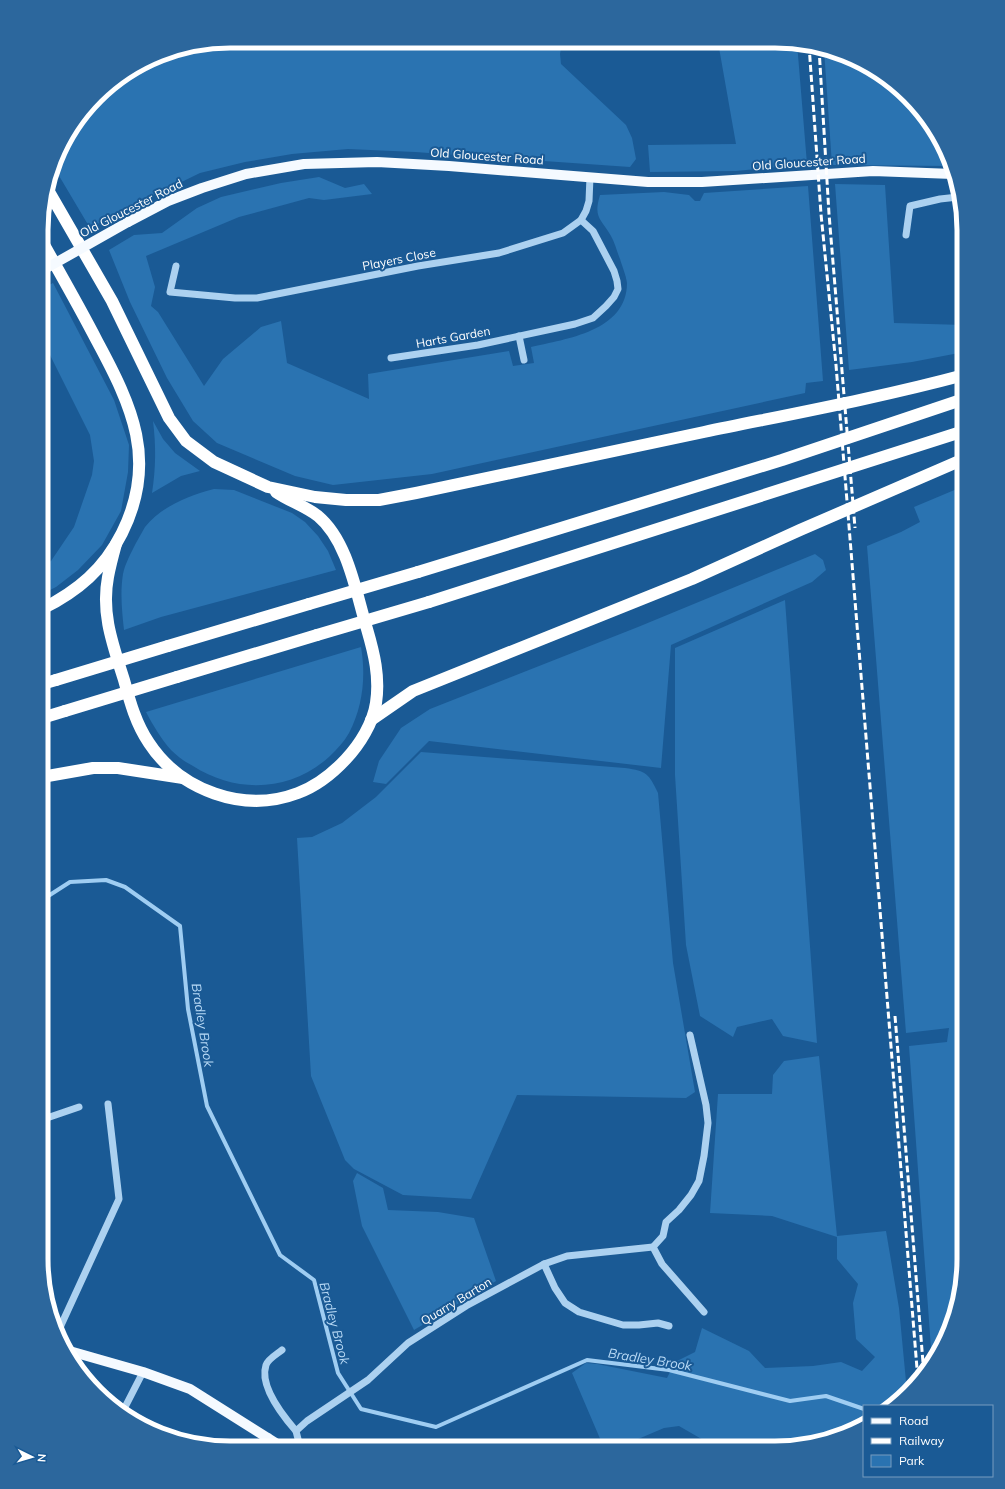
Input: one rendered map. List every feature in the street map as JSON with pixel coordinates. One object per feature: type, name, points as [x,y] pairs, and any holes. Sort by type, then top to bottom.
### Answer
[{"type":"highway","points":[[51,195],[112,301],[169,418],[186,441],[214,462],[268,487],[308,509],[322,520],[334,534],[347,561],[377,669],[376,702],[371,720],[352,753],[342,764],[331,774],[298,793],[270,800],[236,799],[208,792],[182,778],[159,757],[148,742],[136,719],[109,634],[106,608],[108,578],[116,544]]},
{"type":"highway","points":[[48,252],[110,365],[128,402],[137,434],[140,464],[136,494],[128,520],[116,544],[97,571],[60,600],[48,606]]},
{"type":"highway","points":[[704,432],[907,384],[957,370]]},
{"type":"highway","points":[[268,487],[315,497],[346,500],[379,500],[424,492],[704,432],[834,406],[908,390],[957,377]]},
{"type":"highway","points":[[48,682],[418,572],[782,460],[957,400]]},
{"type":"highway","points":[[48,716],[429,602],[957,433]]},
{"type":"highway","points":[[371,720],[413,691],[692,579],[800,530],[957,462]]},
{"type":"highway","points":[[48,776],[93,768],[118,768],[182,778]]},
{"type":"main road","name":"Old Gloucester Road","points":[[48,267],[168,201],[246,174],[304,164],[384,163],[648,182],[702,182],[873,171],[948,174]]},
{"type":"main road","points":[[74,1352],[143,1372],[190,1389],[273,1441]]},
{"type":"street","points":[[581,220],[589,201],[590,177]]},
{"type":"street","points":[[906,235],[910,206],[940,199],[954,198]]},
{"type":"street","name":"Players Close","points":[[176,266],[170,292],[235,298],[257,298],[418,266],[499,253],[563,233],[581,220]]},
{"type":"street","name":"Harts Garden","points":[[391,358],[478,346],[584,322],[592,318],[606,306],[618,288],[614,271],[593,231],[581,220]]},
{"type":"street","points":[[519,336],[524,360]]},
{"type":"street","points":[[690,1035],[706,1105],[708,1123],[704,1156],[699,1182],[679,1210],[666,1222],[663,1236],[653,1247],[662,1264],[704,1312]]},
{"type":"street","points":[[61,1326],[119,1199],[108,1104]]},
{"type":"street","points":[[48,1118],[79,1107]]},
{"type":"street","name":"Quarry Barton","points":[[296,1431],[306,1421],[368,1380],[408,1343],[466,1306],[544,1264],[567,1256],[653,1247]]},
{"type":"street","points":[[544,1264],[555,1288],[565,1303],[579,1312],[623,1325],[658,1323],[669,1326]]},
{"type":"street","points":[[282,1350],[266,1363],[264,1375],[269,1391],[283,1417],[296,1431],[298,1441]]},
{"type":"street","points":[[125,1407],[143,1372]]},
{"type":"street","points":[[263,1441],[269,1438]]},
{"type":"green space","points":[[218,48],[561,48],[561,64],[626,125],[632,138],[636,159],[630,167],[415,152],[348,149],[292,154],[245,162],[200,173],[90,228],[57,173],[72,139],[93,110],[119,86],[149,67],[194,51]]},
{"type":"green space","points":[[719,48],[787,48],[798,50],[807,164],[736,171],[650,172],[648,145],[736,144]]},
{"type":"green space","points":[[824,55],[845,62],[866,72],[904,101],[933,139],[945,166],[832,165]]},
{"type":"green space","points":[[319,177],[345,188],[364,184],[372,194],[324,200],[309,198],[239,217],[146,256],[155,287],[151,306],[158,312],[204,386],[223,359],[261,327],[281,321],[287,363],[369,399],[368,374],[509,351],[513,366],[534,363],[531,347],[577,336],[592,330],[606,322],[617,312],[624,299],[627,283],[614,242],[599,217],[597,209],[600,195],[664,192],[689,195],[695,201],[700,201],[704,193],[808,186],[823,381],[806,383],[805,393],[432,474],[333,485],[295,476],[217,443],[193,421],[167,378],[130,302],[109,250],[134,235],[162,233],[197,208],[221,197],[281,183]]},
{"type":"green space","points":[[835,184],[885,185],[894,323],[957,325],[957,353],[912,362],[849,370]]},
{"type":"green space","points":[[53,283],[114,400],[129,445],[128,472],[121,511],[102,545],[78,570],[56,587],[48,591],[48,563],[51,561],[74,527],[92,475],[94,461],[90,435],[48,351],[48,286]]},
{"type":"green space","points":[[153,421],[163,439],[175,453],[200,471],[181,476],[152,493],[155,457]]},
{"type":"green space","points":[[214,489],[234,490],[292,513],[305,522],[318,536],[328,551],[336,570],[161,617],[124,630],[121,595],[123,574],[128,558],[145,527],[159,513],[176,503]]},
{"type":"green space","points":[[957,489],[957,1271],[951,1306],[943,1329],[931,1352],[909,1046],[947,1042],[949,1028],[906,1033],[867,546],[901,532],[920,522],[914,507]]},
{"type":"green space","points":[[815,554],[823,560],[826,570],[812,582],[671,645],[661,768],[429,741],[386,784],[373,782],[379,761],[401,728],[430,709],[638,627]]},
{"type":"green space","points":[[785,600],[817,1043],[783,1036],[772,1019],[737,1027],[733,1037],[700,1016],[686,945],[675,775],[675,648]]},
{"type":"green space","points":[[361,647],[363,669],[362,691],[354,723],[343,742],[330,756],[315,768],[298,777],[263,785],[245,785],[210,775],[178,757],[161,737],[146,712]]},
{"type":"green space","points":[[421,752],[625,768],[638,770],[646,774],[658,793],[673,963],[695,1092],[686,1098],[517,1095],[471,1199],[403,1195],[354,1169],[345,1160],[311,1076],[297,838],[312,837],[342,823],[376,797]]},
{"type":"green space","points":[[819,1056],[837,1236],[886,1231],[899,1308],[906,1385],[883,1405],[863,1405],[863,1418],[845,1427],[811,1438],[787,1441],[705,1441],[679,1426],[664,1428],[633,1441],[601,1441],[572,1373],[586,1363],[667,1378],[675,1362],[695,1352],[702,1328],[749,1351],[765,1368],[813,1366],[841,1362],[862,1371],[875,1357],[856,1339],[853,1303],[858,1284],[837,1259],[837,1237],[772,1216],[710,1213],[718,1094],[772,1094],[773,1075],[784,1061]]},
{"type":"green space","points":[[357,1173],[383,1188],[388,1210],[438,1212],[474,1218],[496,1281],[414,1330],[362,1226],[353,1181]]},
{"type":"waterway","name":"Bradley Brook","points":[[48,896],[70,882],[106,880],[125,887],[180,926],[188,1009],[207,1106],[280,1255],[314,1280],[338,1373],[361,1409],[436,1427],[587,1360],[669,1370],[790,1401],[826,1396],[863,1409]]},
{"type":"railway","points":[[809,51],[821,214],[836,365],[917,1372]]},
{"type":"railway","points":[[819,53],[829,214],[855,528]]},
{"type":"railway","points":[[895,1016],[923,1364]]}]
